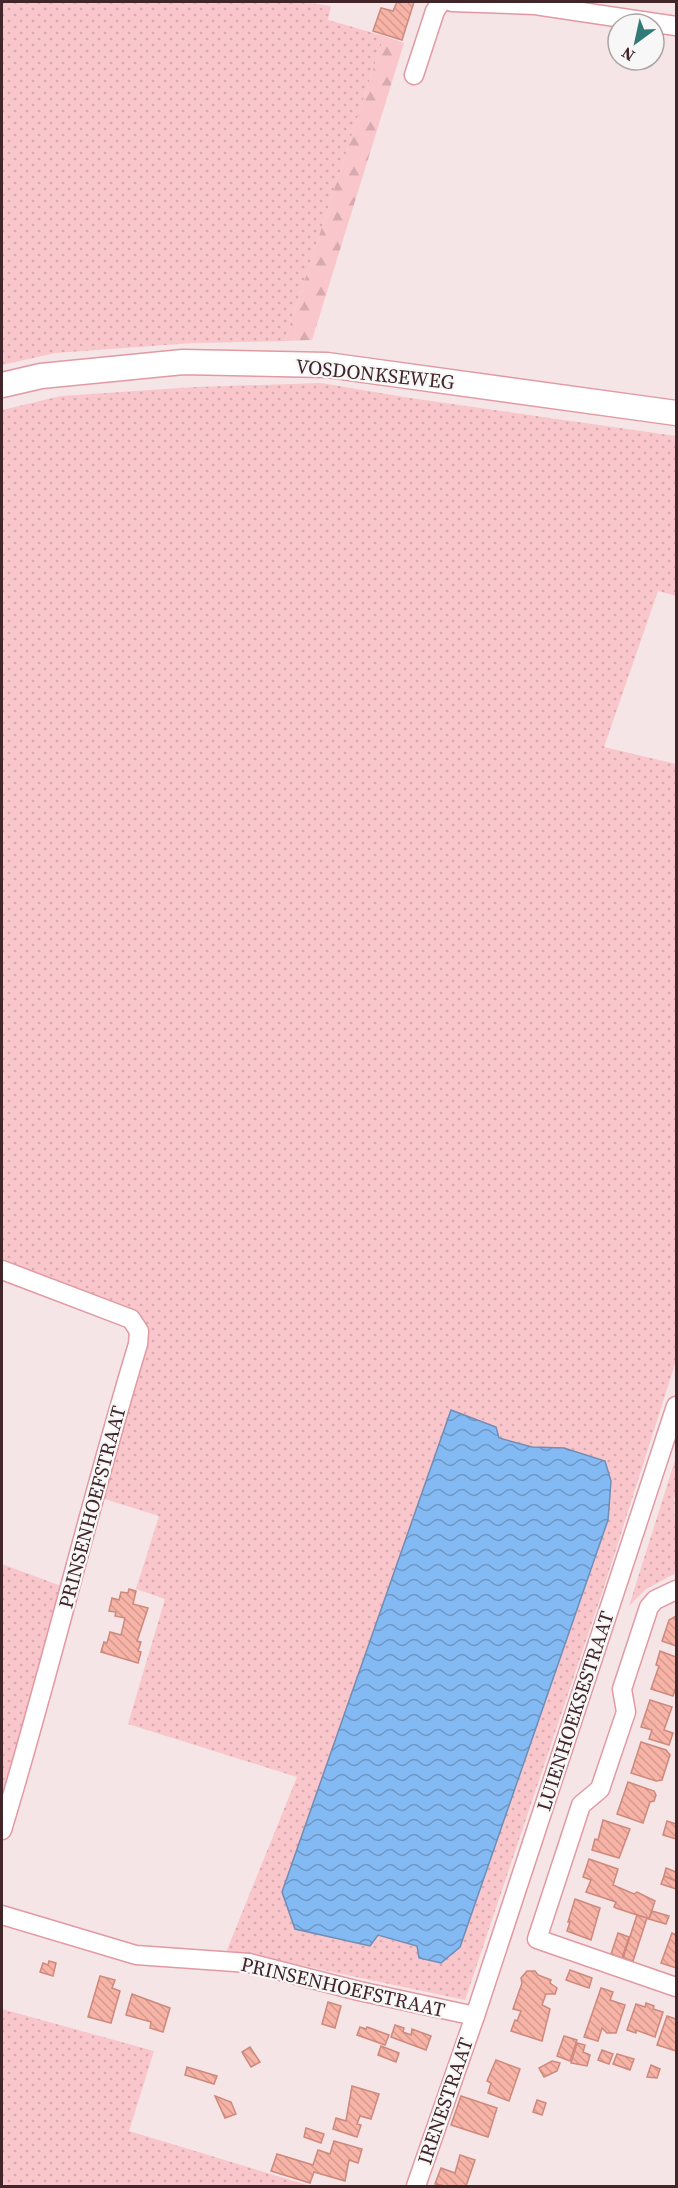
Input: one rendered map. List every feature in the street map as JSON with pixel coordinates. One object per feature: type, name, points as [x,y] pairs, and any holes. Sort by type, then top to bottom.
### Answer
[{"type":"main road","name":"VOSDONKSEWEG","points":[[2,385],[41,376],[183,362],[327,365],[676,413]]},
{"type":"street","points":[[414,75],[435,10],[441,2]]},
{"type":"street","points":[[452,2],[536,3],[676,26]]},
{"type":"street","name":"PRINSENHOEFSTRAAT","points":[[2,1270],[131,1319],[139,1331],[138,1344],[109,1440],[28,1743],[2,1830]]},
{"type":"street","name":"LUIENHOEKSESTRAAT","points":[[475,2016],[676,1406]]},
{"type":"street","points":[[676,1590],[655,1600],[649,1607],[622,1689],[626,1712],[600,1789],[580,1805],[537,1939],[676,1987]]},
{"type":"street","name":"PRINSENHOEFSTRAAT","points":[[2,1915],[136,1955],[249,1963],[359,1991],[475,2016]]},
{"type":"street","name":"IRENESTRAAT","points":[[416,2187],[475,2016]]},
{"type":"green space","points":[[2,2],[303,2],[331,6],[328,20],[384,36],[285,341],[193,343],[55,353],[2,365]]},
{"type":"green space","points":[[384,36],[404,43],[312,340],[285,341]]},
{"type":"green space","points":[[321,383],[676,436],[676,596],[658,591],[604,747],[676,764],[676,1361],[604,1587],[465,2000],[248,1954],[237,1952],[225,1955],[297,1777],[128,1724],[165,1599],[136,1589],[159,1516],[98,1497],[145,1331],[140,1315],[2,1260],[2,410],[61,396],[195,387]],"holes":[[[499,1438],[532,1447],[564,1448],[417,1946],[378,1935]]]},
{"type":"green space","points":[[676,1457],[676,1499],[674,1498],[676,1573],[646,1589],[629,1606]]},
{"type":"green space","points":[[2,1564],[64,1587],[2,1807]]},
{"type":"green space","points":[[2,2009],[154,2051],[129,2131],[310,2186],[2,2186]]},
{"type":"water","points":[[451,1410],[496,1427],[499,1438],[532,1447],[564,1448],[605,1461],[611,1481],[608,1520],[460,1947],[441,1963],[419,1958],[417,1946],[378,1935],[370,1946],[295,1929],[282,1892]]},
{"type":"building","points":[[397,2],[414,2],[402,40],[373,31],[381,8],[393,11]]},
{"type":"building","points":[[129,1589],[136,1591],[133,1604],[148,1608],[137,1641],[141,1642],[138,1663],[101,1652],[110,1632],[121,1635],[125,1618],[115,1616],[116,1612],[109,1611],[112,1598],[119,1600],[121,1592],[128,1593]]},
{"type":"building","points":[[676,1616],[676,1646],[662,1641],[669,1620]]},
{"type":"building","points":[[660,1651],[676,1657],[676,1687],[673,1696],[651,1689],[659,1666],[656,1665]]},
{"type":"building","points":[[650,1700],[672,1707],[664,1730],[673,1733],[669,1745],[649,1739],[652,1730],[641,1727]]},
{"type":"building","points":[[641,1742],[666,1750],[670,1755],[662,1780],[656,1781],[631,1773]]},
{"type":"building","points":[[628,1782],[654,1791],[656,1795],[654,1801],[650,1802],[643,1823],[617,1814]]},
{"type":"building","points":[[603,1820],[630,1829],[619,1858],[592,1850],[595,1839],[598,1840]]},
{"type":"building","points":[[667,1821],[676,1824],[676,1839],[663,1835]]},
{"type":"building","points":[[589,1859],[618,1869],[613,1885],[634,1894],[637,1892],[655,1901],[649,1919],[616,1908],[614,1907],[616,1902],[586,1892],[591,1880],[583,1877]]},
{"type":"building","points":[[666,1868],[676,1872],[676,1881],[664,1876]]},
{"type":"building","points":[[664,1876],[676,1881],[676,1889],[661,1884]]},
{"type":"building","points":[[575,1899],[600,1908],[591,1940],[567,1931]]},
{"type":"building","points":[[652,1911],[669,1916],[666,1924],[649,1919]]},
{"type":"building","points":[[637,1915],[647,1918],[633,1961],[623,1958]]},
{"type":"building","points":[[618,1933],[629,1937],[622,1958],[611,1954]]},
{"type":"building","points":[[672,1933],[676,1935],[676,1968],[661,1963]]},
{"type":"building","points":[[49,1961],[56,1963],[53,1976],[40,1972],[43,1963],[48,1965]]},
{"type":"building","points":[[570,1970],[592,1978],[589,1988],[566,1980]]},
{"type":"building","points":[[527,1971],[535,1971],[538,1975],[551,1980],[550,1983],[557,1988],[555,1994],[546,1994],[542,2005],[550,2009],[542,2041],[511,2031],[521,2011],[513,2009],[522,1983],[521,1978]]},
{"type":"building","points":[[100,1976],[115,1980],[112,1988],[120,1991],[111,2023],[88,2017]]},
{"type":"building","points":[[601,1988],[613,1992],[610,2000],[625,2005],[616,2033],[607,2033],[602,2028],[598,2041],[584,2037]]},
{"type":"building","points":[[132,1994],[170,2008],[163,2032],[150,2028],[151,2022],[126,2015]]},
{"type":"building","points":[[328,2002],[341,2006],[335,2028],[322,2024]]},
{"type":"building","points":[[646,2003],[654,2006],[653,2009],[663,2012],[655,2037],[636,2030],[636,2033],[627,2030],[636,2004],[645,2007]]},
{"type":"building","points":[[667,2016],[676,2019],[676,2051],[657,2045]]},
{"type":"building","points":[[395,2025],[404,2028],[403,2032],[411,2035],[412,2029],[431,2036],[426,2050],[391,2037]]},
{"type":"building","points":[[360,2027],[366,2029],[367,2027],[389,2035],[385,2045],[357,2035]]},
{"type":"building","points":[[564,2036],[577,2040],[570,2061],[557,2056]]},
{"type":"building","points":[[577,2043],[585,2045],[583,2052],[590,2055],[587,2066],[571,2063]]},
{"type":"building","points":[[381,2046],[399,2053],[396,2062],[378,2055]]},
{"type":"building","points":[[250,2047],[260,2062],[251,2067],[242,2052]]},
{"type":"building","points":[[602,2050],[613,2054],[609,2064],[598,2060]]},
{"type":"building","points":[[617,2054],[634,2059],[630,2070],[613,2064]]},
{"type":"building","points":[[496,2060],[520,2069],[509,2101],[488,2093],[491,2083],[487,2081]]},
{"type":"building","points":[[552,2061],[560,2063],[557,2071],[544,2077],[539,2068]]},
{"type":"building","points":[[651,2065],[660,2069],[657,2078],[647,2077]]},
{"type":"building","points":[[187,2067],[217,2076],[214,2084],[185,2075]]},
{"type":"building","points":[[352,2086],[379,2094],[371,2119],[360,2116],[357,2124],[361,2125],[357,2137],[333,2129],[336,2118],[346,2121]]},
{"type":"building","points":[[215,2096],[231,2102],[236,2114],[225,2118]]},
{"type":"building","points":[[461,2096],[497,2108],[488,2137],[451,2125]]},
{"type":"building","points":[[537,2100],[546,2103],[542,2115],[533,2112]]},
{"type":"building","points":[[306,2128],[324,2134],[321,2143],[304,2137]]},
{"type":"building","points":[[334,2141],[362,2149],[358,2163],[349,2160],[345,2181],[314,2172],[310,2183],[271,2171],[277,2154],[313,2165],[318,2150],[330,2154]]},
{"type":"building","points":[[460,2155],[475,2160],[466,2186],[435,2184],[441,2168],[455,2173]]}]
